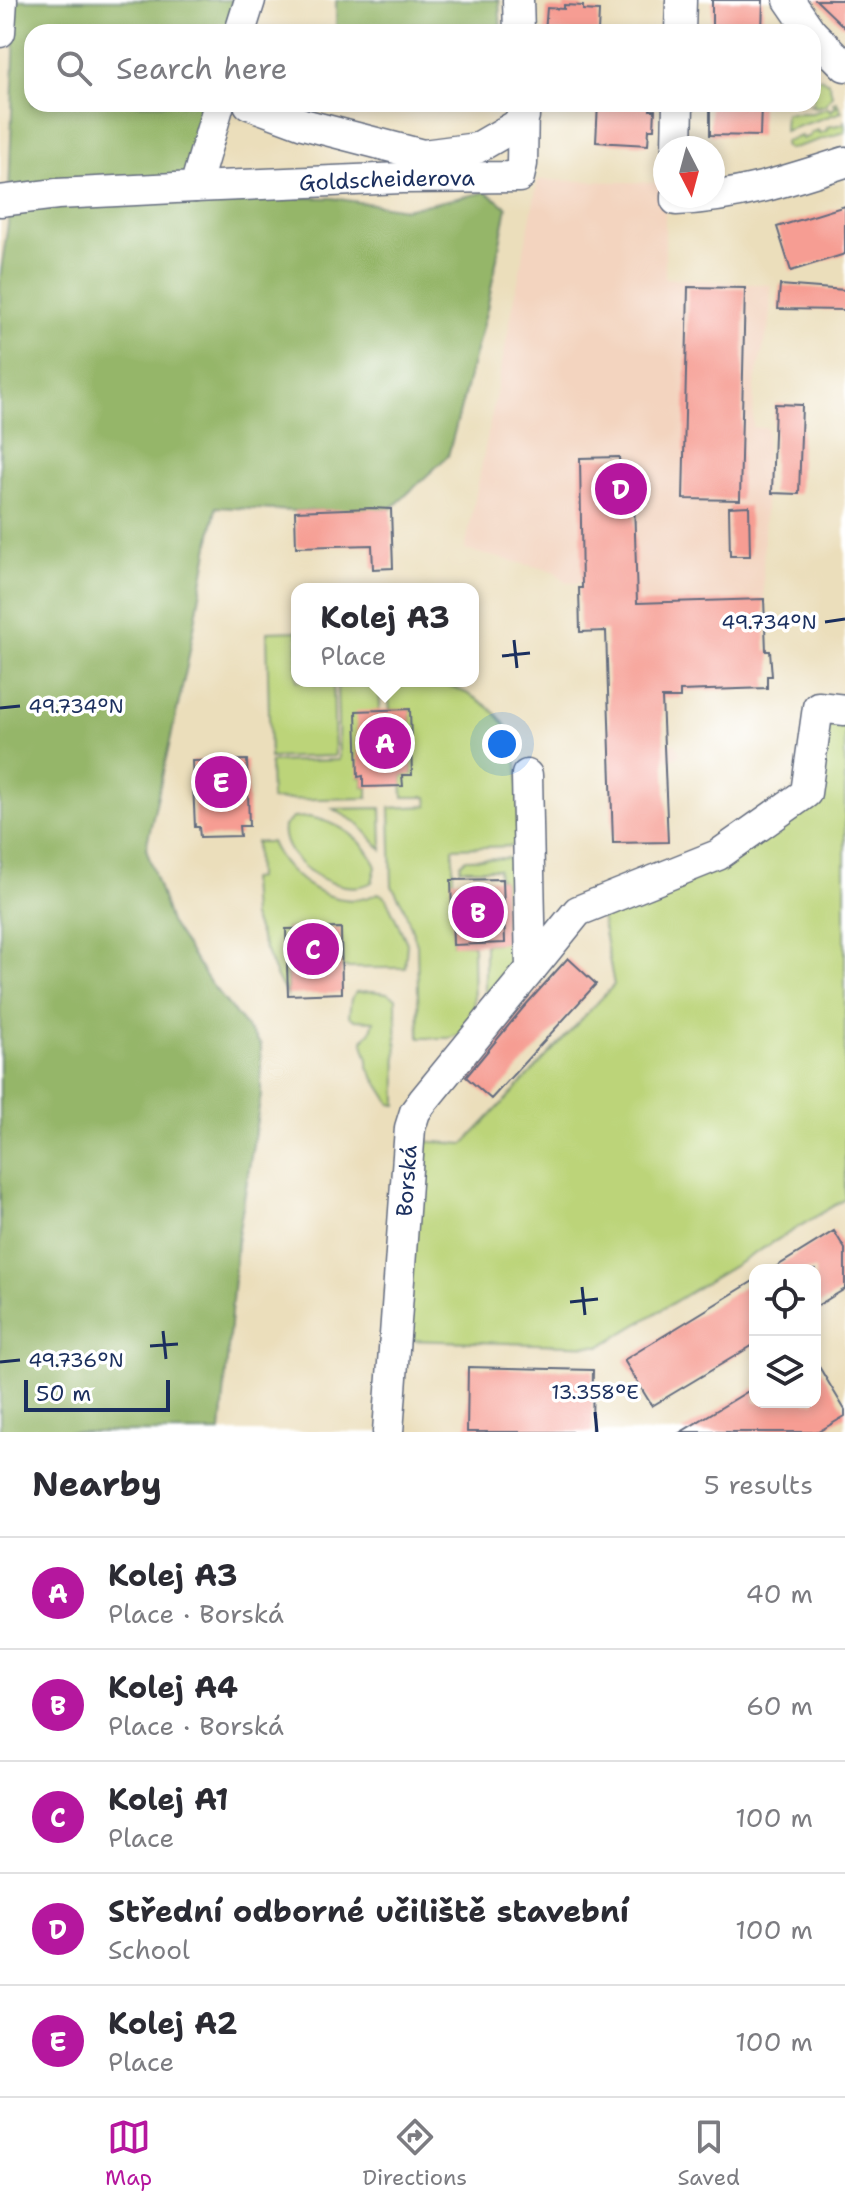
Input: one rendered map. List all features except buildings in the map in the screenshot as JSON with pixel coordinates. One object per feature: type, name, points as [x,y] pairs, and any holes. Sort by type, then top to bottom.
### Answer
[{"type":"street","points":[[0,32],[2,0]]},
{"type":"street","points":[[242,24],[250,0]]},
{"type":"street","points":[[518,0],[519,24]]},
{"type":"street","points":[[680,24],[681,0]]},
{"type":"street","points":[[789,0],[806,24]]},
{"type":"street","points":[[821,42],[845,66]]},
{"type":"street","points":[[195,187],[217,112]]},
{"type":"street","name":"Goldscheiderova","points":[[271,112],[303,124],[423,155],[477,148],[515,126],[523,112]]},
{"type":"street","name":"Goldscheiderova","points":[[0,201],[57,194],[195,187],[402,178],[519,177],[524,112]]},
{"type":"street","points":[[677,136],[678,112]]},
{"type":"street","points":[[725,194],[740,193],[845,162]]},
{"type":"street","name":"Borská","points":[[388,1432],[410,1128],[415,1112],[578,911],[718,855],[806,793],[831,708]]},
{"type":"street","points":[[527,775],[531,969]]},
{"type":"shaded area","points":[[538,180],[653,183],[653,208],[665,208],[665,278],[771,285],[770,322],[754,385],[753,427],[767,428],[763,568],[766,651],[770,651],[771,656],[766,657],[767,688],[680,691],[680,698],[662,699],[664,743],[675,743],[680,753],[676,758],[664,759],[668,842],[613,843],[610,758],[613,758],[612,745],[609,745],[606,632],[580,632],[579,588],[582,583],[566,583],[554,571],[465,550]]},
{"type":"green space","points":[[16,0],[234,0],[227,24],[24,24],[24,112],[203,112],[181,196],[332,198],[405,209],[486,192],[507,207],[487,309],[448,456],[391,509],[295,511],[216,507],[187,666],[146,848],[170,922],[211,984],[261,1045],[261,1095],[237,1242],[221,1432],[0,1432],[0,277],[8,224]]},
{"type":"green space","points":[[336,0],[499,0],[500,24],[336,24]]},
{"type":"green space","points":[[821,79],[829,83],[832,95],[821,106]]},
{"type":"green space","points":[[836,101],[842,112],[784,131],[785,113],[821,112],[828,108],[831,111],[836,106],[833,103]]},
{"type":"green space","points":[[844,121],[845,132],[790,149],[785,147],[784,142],[801,136],[802,139],[818,130],[819,133],[828,130],[827,127],[844,124]]},
{"type":"green space","points":[[291,631],[291,687],[333,687],[335,756],[270,758],[267,632]]},
{"type":"green space","points":[[337,687],[379,687],[380,706],[359,777],[363,776],[363,787],[368,787],[368,798],[271,800],[270,762],[339,760]]},
{"type":"green space","points":[[388,687],[451,687],[478,700],[498,716],[514,746],[518,773],[519,842],[516,846],[453,848],[453,944],[473,944],[474,1022],[469,1031],[450,1038],[419,1038],[417,944],[403,905],[392,886],[390,808],[428,806],[427,797],[403,797],[402,775],[412,774],[410,710],[390,710]]},
{"type":"green space","points":[[839,717],[845,717],[845,1199],[601,1346],[407,1340],[419,1141],[464,1144],[614,985],[600,911],[635,904],[730,858],[820,794],[823,728]]},
{"type":"green space","points":[[381,808],[382,850],[358,823],[333,809]]},
{"type":"green space","points":[[309,817],[330,823],[358,840],[376,867],[372,882],[345,886],[329,882],[301,864],[285,839],[284,826],[293,818]]},
{"type":"green space","points":[[256,842],[271,842],[289,869],[316,890],[347,900],[363,899],[378,893],[385,896],[407,943],[405,968],[341,968],[340,928],[286,929],[287,995],[252,917],[250,879],[257,878]]},
{"type":"green space","points":[[515,858],[519,944],[516,964],[485,1008],[485,944],[505,942],[503,880],[499,879],[498,869],[460,869],[461,863],[466,859]]},
{"type":"green space","points":[[372,991],[396,998],[397,1105],[391,1104],[368,1068],[363,1040],[371,1031],[374,1021],[355,1020],[349,1016],[351,999],[356,992]]},
{"type":"place","name":"Střední odborné učiliště stavební","points":[[621,489]]},
{"type":"place","name":"Kolej A3","points":[[385,743]]},
{"type":"place","name":"Kolej A2","points":[[221,782]]},
{"type":"place","name":"Kolej A4","points":[[478,912]]},
{"type":"place","name":"Kolej A1","points":[[313,949]]}]
